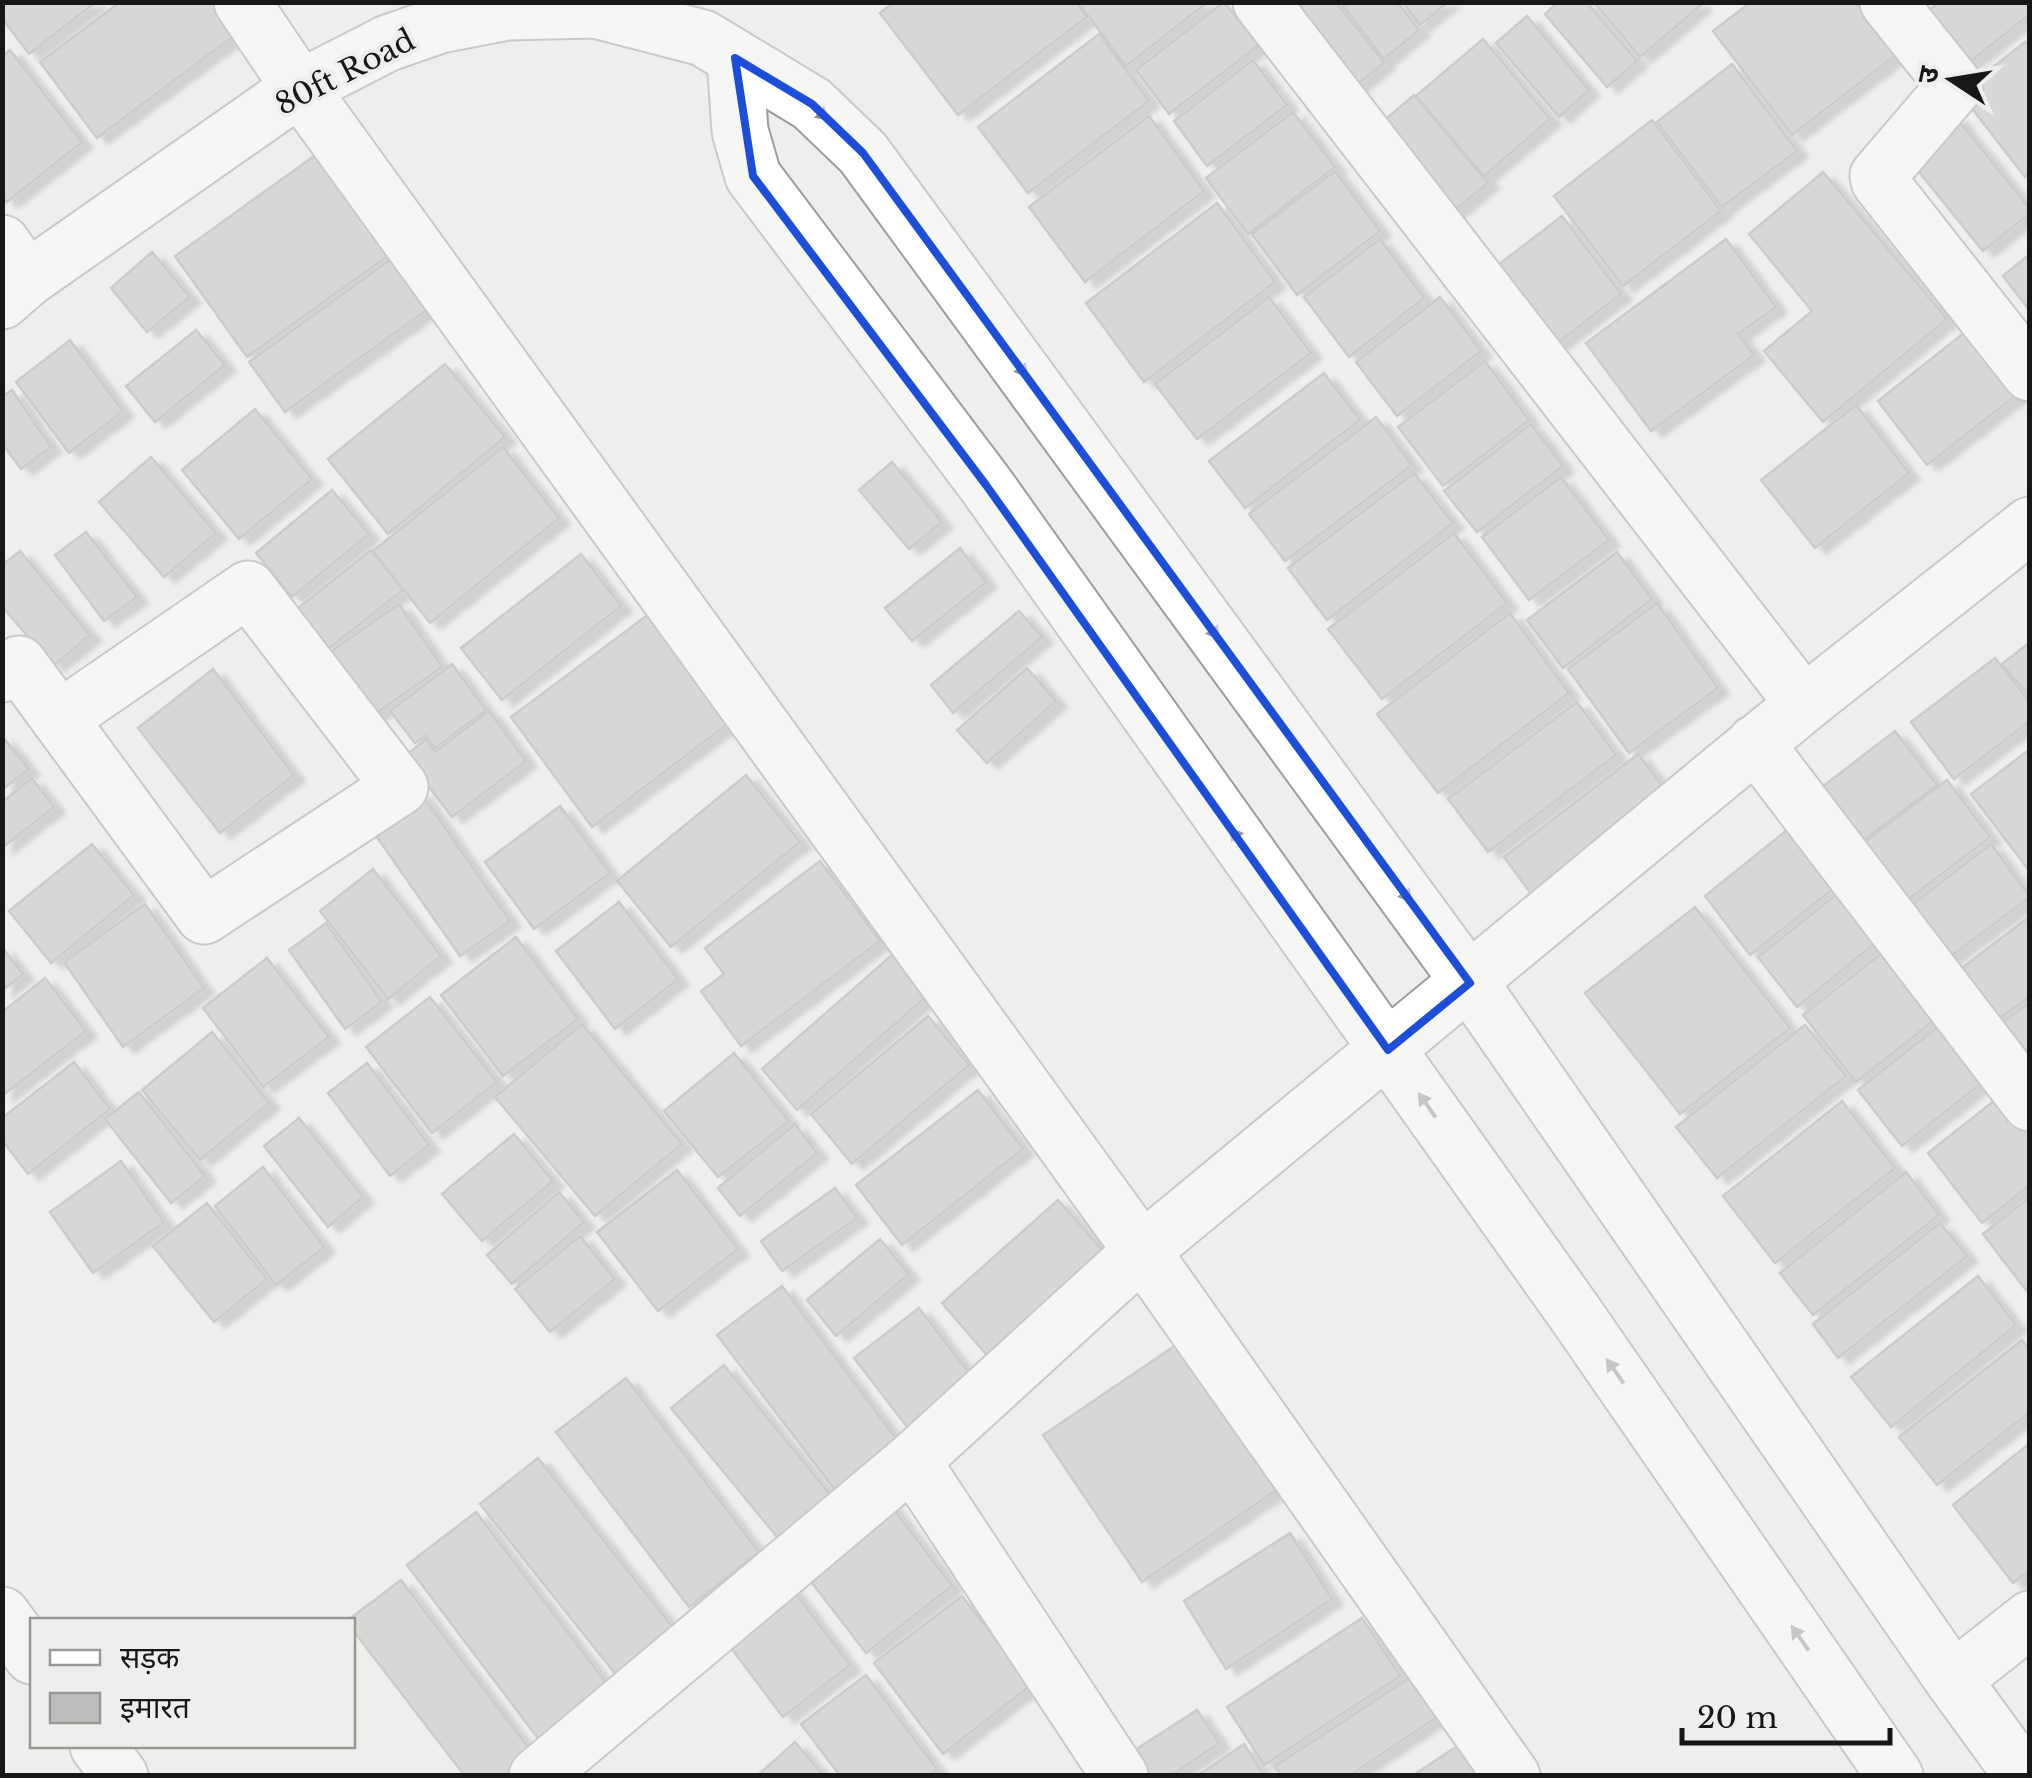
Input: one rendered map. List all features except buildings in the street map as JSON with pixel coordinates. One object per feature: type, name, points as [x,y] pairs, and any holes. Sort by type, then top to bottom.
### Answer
[{"type":"street","points":[[242,2],[300,88],[1142,1251],[1512,1776]]},
{"type":"street","points":[[1262,2],[1804,704]]},
{"type":"street","points":[[1888,2],[1955,86],[1878,176],[1878,181],[2030,373]]},
{"type":"street","name":"80ft Road","points":[[11,274],[300,88],[388,43],[513,7],[596,10],[704,38],[812,104],[863,153],[1470,983],[2023,1776]]},
{"type":"street","points":[[735,58],[740,131],[752,176],[986,484],[1574,1312],[1895,1776]]},
{"type":"street","points":[[537,1776],[912,1461],[1142,1251],[1804,704],[2030,525]]},
{"type":"street","points":[[2,674],[19,664],[59,719],[204,916],[400,787],[248,589],[59,719]]},
{"type":"street","points":[[1756,744],[2030,1103]]},
{"type":"street","points":[[912,1461],[1120,1776]]},
{"type":"street","points":[[2,1616],[30,1653]]},
{"type":"street","points":[[1953,1680],[2030,1619]]},
{"type":"street","points":[[99,1748],[120,1776]]},
{"type":"highlighted area","points":[[735,58],[812,104],[863,153],[1470,983],[1388,1050],[986,485],[753,176]]}]
